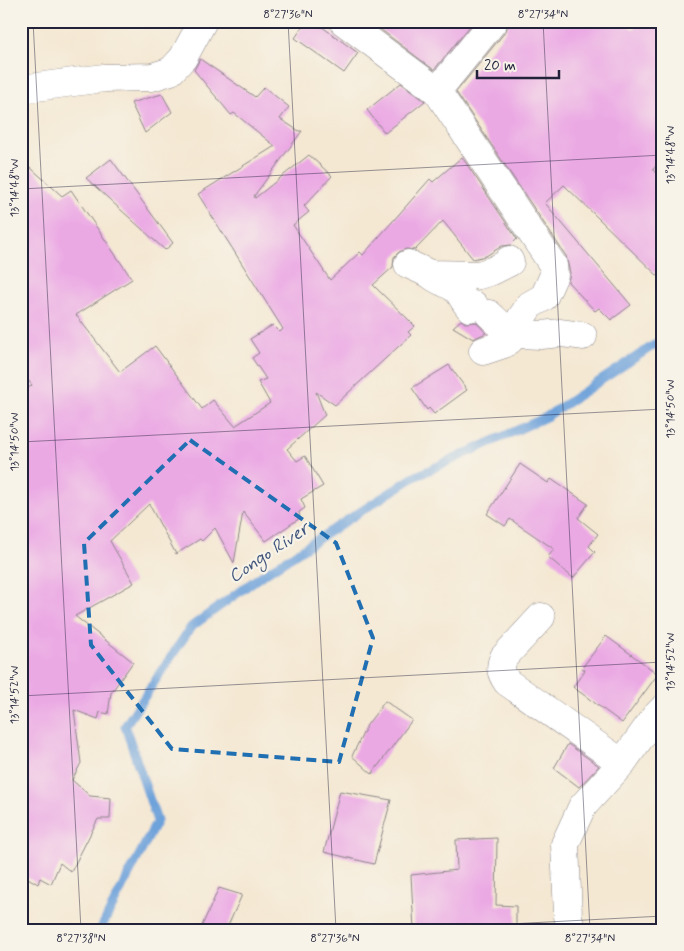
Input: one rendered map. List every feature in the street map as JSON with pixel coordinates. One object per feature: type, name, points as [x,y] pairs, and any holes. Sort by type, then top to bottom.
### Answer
[{"type":"street","points":[[21,89],[104,78],[152,77],[171,71],[183,58],[203,21]]},
{"type":"street","points":[[343,21],[437,91],[553,264],[554,275],[544,297],[530,305],[515,327],[511,339],[504,344],[483,351]]},
{"type":"street","points":[[437,91],[494,21]]},
{"type":"street","points":[[510,260],[510,262],[492,271],[479,275],[419,269],[437,281],[458,291],[470,308],[482,310],[504,328],[518,334],[583,336]]},
{"type":"street","points":[[540,617],[504,657],[501,664],[501,672],[507,682],[622,763]]},
{"type":"street","points":[[571,930],[568,916],[565,844],[582,807],[622,763],[655,717],[663,709]]},
{"type":"highlighted area","points":[[190,440],[336,543],[373,638],[339,762],[172,749],[91,645],[84,543]]},
{"type":"building","points":[[307,21],[314,21],[358,53],[344,73],[295,38]]},
{"type":"building","points":[[379,21],[474,21],[434,70],[376,26]]},
{"type":"building","points":[[509,21],[615,21],[634,29],[638,21],[663,21],[663,155],[653,170],[663,178],[663,281],[564,185],[545,203],[631,305],[611,320],[599,308],[595,311],[568,282],[570,273],[566,256],[456,92],[506,31]]},
{"type":"building","points":[[200,59],[255,97],[264,87],[289,107],[280,119],[302,131],[254,196],[255,198],[309,155],[332,176],[304,206],[309,212],[293,225],[330,280],[360,252],[363,255],[430,179],[433,182],[462,157],[517,239],[511,245],[502,246],[486,256],[473,259],[443,221],[415,250],[406,249],[394,257],[393,267],[373,285],[415,326],[408,332],[411,335],[335,405],[316,392],[325,415],[287,449],[297,461],[305,456],[323,486],[301,499],[305,508],[299,512],[300,518],[266,541],[243,512],[234,563],[215,528],[202,541],[200,539],[176,554],[149,504],[110,541],[134,583],[75,616],[133,662],[111,693],[108,714],[100,712],[98,719],[74,710],[81,763],[72,780],[90,796],[111,798],[110,819],[98,819],[71,872],[60,863],[51,884],[40,878],[38,884],[21,874],[21,394],[32,385],[21,372],[21,159],[62,196],[71,190],[132,279],[76,315],[120,372],[155,346],[202,409],[213,400],[235,426],[270,403],[258,382],[266,379],[252,358],[259,353],[250,339],[273,325],[280,332],[283,329],[198,194],[275,146],[234,113],[231,115],[194,70]]},
{"type":"building","points":[[401,83],[425,101],[385,133],[367,110]]},
{"type":"building","points":[[162,94],[172,112],[145,133],[131,103]]},
{"type":"building","points":[[111,159],[173,243],[165,250],[86,178]]},
{"type":"building","points":[[461,320],[465,323],[476,322],[486,333],[473,339],[453,327]]},
{"type":"building","points":[[449,365],[467,390],[434,414],[429,408],[427,410],[412,388]]},
{"type":"building","points":[[520,464],[548,483],[551,479],[588,504],[578,518],[598,534],[589,546],[595,552],[573,578],[548,557],[554,549],[510,519],[505,526],[487,514]]},
{"type":"building","points":[[606,636],[658,674],[622,723],[573,687],[585,670],[582,668]]},
{"type":"building","points":[[385,701],[412,720],[372,774],[352,756],[367,725]]},
{"type":"building","points":[[568,744],[599,766],[579,787],[554,768]]},
{"type":"building","points":[[340,791],[391,800],[374,864],[324,852]]},
{"type":"building","points":[[497,838],[496,905],[516,906],[516,928],[414,930],[411,875],[457,870],[456,840]]},
{"type":"building","points":[[219,888],[242,895],[226,930],[200,930]]},
{"type":"waterway","name":"Congo River","points":[[100,930],[157,821],[125,726],[191,627],[261,576],[414,477],[546,417],[663,339]]}]
